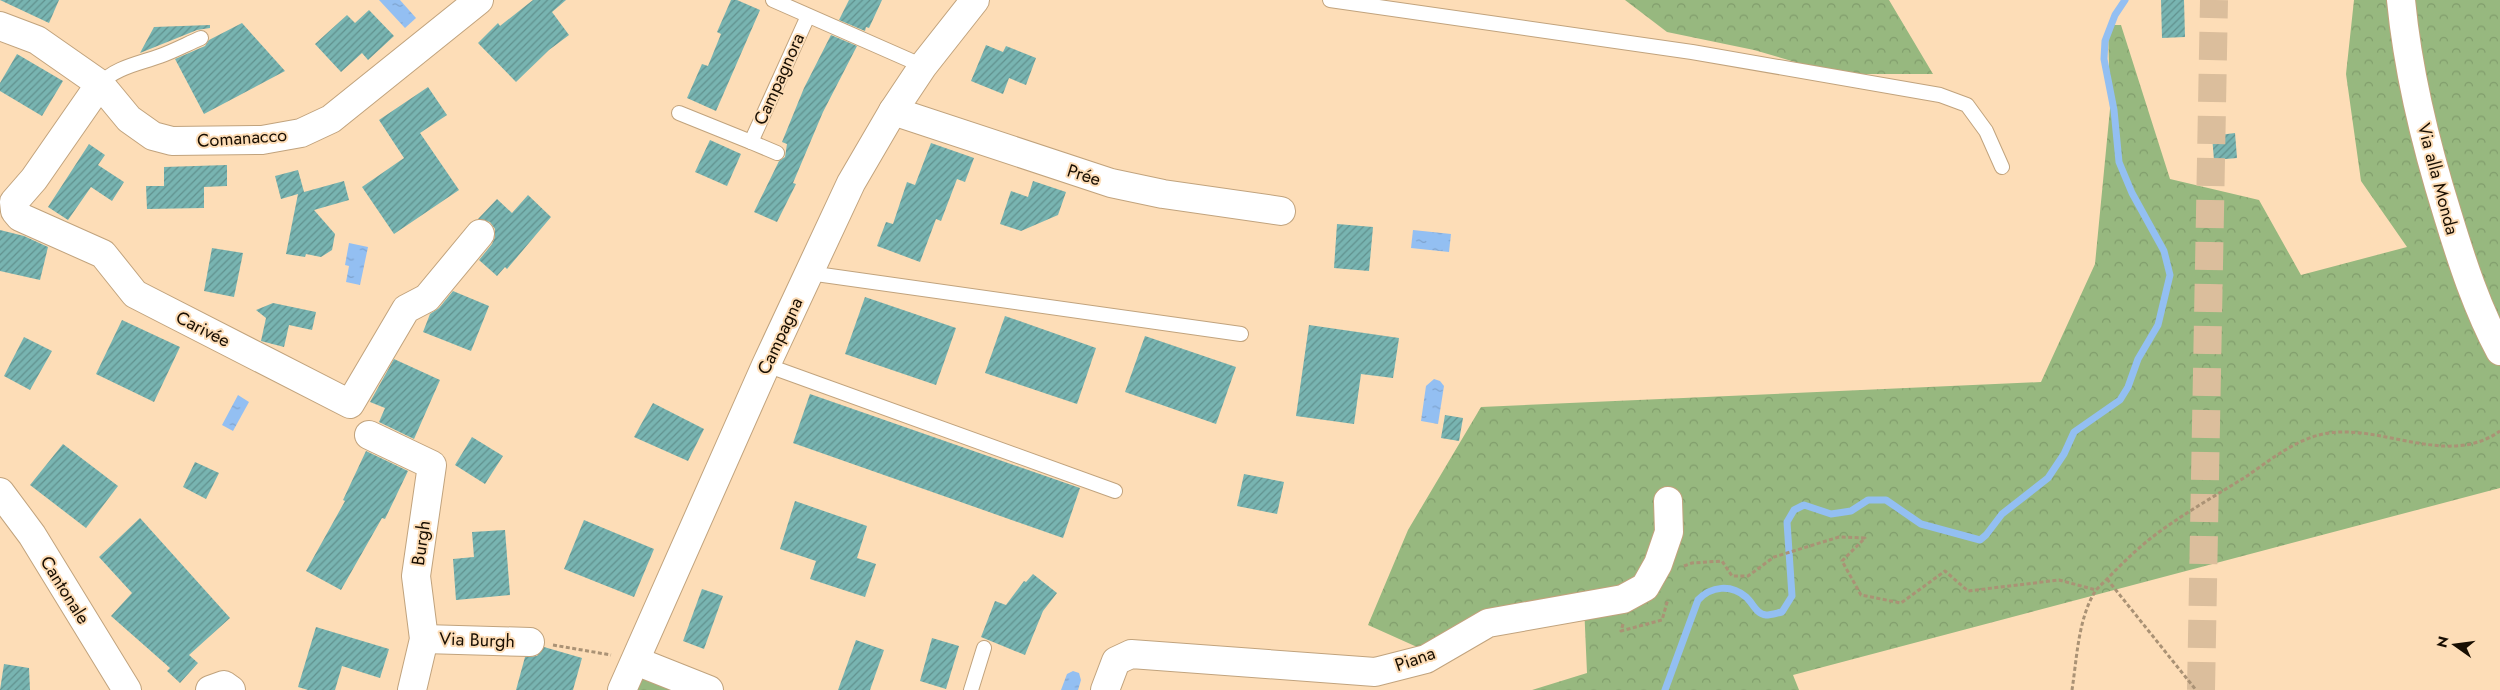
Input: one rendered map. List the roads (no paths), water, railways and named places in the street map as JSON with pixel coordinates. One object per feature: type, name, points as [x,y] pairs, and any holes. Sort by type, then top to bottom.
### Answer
[{"type":"street","name":"Comanacco","points":[[0,26],[37,40],[100,84],[129,119],[146,132],[160,139],[201,142],[253,140],[301,133],[331,119],[479,0]]},
{"type":"street","name":"Via alla Monda","points":[[2400,0],[2416,92],[2435,174],[2480,310],[2500,351]]},
{"type":"street","name":"Campagna","points":[[622,690],[766,365],[851,183],[893,111],[924,66],[974,1]]},
{"type":"street","name":"Carivée","points":[[100,84],[34,179],[14,202],[15,211],[20,218],[103,254],[136,294],[350,404],[406,309],[427,298],[480,234]]},
{"type":"street","name":"Prée","points":[[893,111],[1111,183],[1162,194],[1281,211]]},
{"type":"street","name":"Burgh","points":[[370,435],[432,465],[416,576],[424,639],[412,690]]},
{"type":"street","name":"Cantonale","points":[[0,492],[32,535],[127,690]]},
{"type":"street","name":"Piana","points":[[1105,690],[1112,666],[1125,655],[1375,672],[1426,659],[1488,624],[1623,599],[1645,587],[1658,564],[1669,532],[1668,501]]},
{"type":"street","name":"Via Burgh","points":[[424,639],[530,642]]},
{"type":"street","points":[[636,661],[709,690]]},
{"type":"street","points":[[210,690],[224,685],[231,690]]},
{"type":"lane","name":"Campagnora","points":[[773,0],[924,66]]},
{"type":"lane","points":[[1330,0],[1692,52],[1940,95],[1967,105],[1986,131],[2002,167]]},
{"type":"lane","name":"Campagnora","points":[[751,142],[808,16]]},
{"type":"lane","points":[[100,84],[110,73],[161,56],[201,38]]},
{"type":"lane","name":"Campagnora","points":[[679,113],[777,153]]},
{"type":"lane","points":[[808,273],[1241,334]]},
{"type":"lane","points":[[766,365],[1114,491]]},
{"type":"lane","points":[[971,690],[984,648]]},
{"type":"water","points":[[379,0],[400,0],[416,18],[405,28]]},
{"type":"water","points":[[1413,230],[1451,234],[1449,252],[1411,248]]},
{"type":"water","points":[[349,243],[368,247],[360,285],[346,282],[349,266],[345,265]]},
{"type":"water","points":[[1434,379],[1440,381],[1444,386],[1438,424],[1421,421],[1426,386]]},
{"type":"water","points":[[238,395],[249,402],[233,431],[222,425]]},
{"type":"water","points":[[1073,671],[1079,673],[1081,680],[1078,690],[1061,690],[1067,674]]},
{"type":"waterway","points":[[1665,690],[1698,600],[1703,595],[1721,588],[1734,590],[1746,597],[1763,614],[1768,615],[1782,612],[1792,596],[1787,522],[1794,510],[1804,505],[1831,514],[1851,511],[1868,500],[1886,500],[1921,524],[1980,540],[2002,514],[2048,478],[2064,454],[2074,432],[2120,400],[2128,387],[2138,359],[2158,325],[2170,275],[2164,251],[2132,193],[2119,162],[2114,110],[2104,59],[2105,41],[2115,15],[2125,0]]},
{"type":"tunnel","points":[[2201,690],[2214,0]]}]
